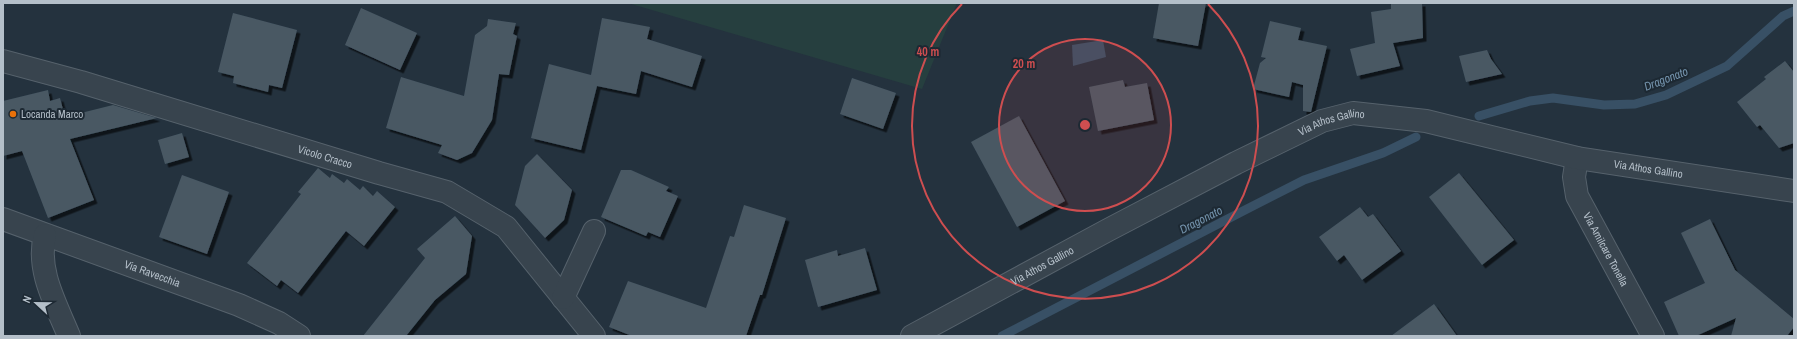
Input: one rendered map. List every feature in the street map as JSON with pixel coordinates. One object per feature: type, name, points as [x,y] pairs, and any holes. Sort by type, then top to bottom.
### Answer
[{"type":"street","name":"Vicolo Cracco","points":[[3,61],[81,82],[379,173],[448,192],[506,227],[594,336]]},
{"type":"street","name":"Via Athos Gallino","points":[[912,336],[1108,230],[1322,121],[1353,114],[1426,121],[1578,158],[1794,192]]},
{"type":"street","name":"Via Amilcare Tonella","points":[[1578,158],[1574,177],[1577,196],[1653,336]]},
{"type":"street","name":"Via Ravecchia","points":[[3,219],[239,305],[279,323],[299,336]]},
{"type":"street","points":[[563,298],[594,231]]},
{"type":"street","points":[[45,235],[42,248],[45,275],[69,336]]},
{"type":"green space","points":[[628,3],[957,3],[922,89]]},
{"type":"water","points":[[1103,40],[1106,57],[1073,66],[1072,45]]},
{"type":"building","points":[[1159,3],[1206,3],[1198,46],[1153,38]]},
{"type":"building","points":[[1391,3],[1422,3],[1423,38],[1393,43],[1400,66],[1357,76],[1350,49],[1375,43],[1371,12],[1391,9]]},
{"type":"building","points":[[361,8],[417,33],[400,70],[345,45]]},
{"type":"building","points":[[233,13],[297,30],[282,88],[269,85],[268,92],[233,83],[234,76],[218,72]]},
{"type":"building","points":[[602,18],[650,27],[647,39],[702,56],[692,87],[641,71],[636,94],[597,86],[581,150],[531,138],[549,64],[591,75]]},
{"type":"building","points":[[488,19],[516,23],[513,34],[517,36],[509,75],[499,74],[492,120],[472,153],[457,160],[438,153],[442,145],[386,128],[401,77],[464,96],[475,35],[487,26]]},
{"type":"building","points":[[1270,21],[1301,28],[1298,40],[1327,46],[1311,112],[1303,111],[1303,85],[1292,82],[1289,97],[1253,89],[1260,63],[1266,58],[1261,57]]},
{"type":"building","points":[[1487,50],[1491,59],[1502,74],[1466,82],[1459,56]]},
{"type":"building","points":[[1785,61],[1794,72],[1794,143],[1779,148],[1760,125],[1757,127],[1737,102],[1766,79],[1764,77]]},
{"type":"building","points":[[852,78],[896,93],[883,129],[840,114]]},
{"type":"building","points":[[1123,80],[1125,87],[1147,83],[1154,120],[1098,131],[1089,87]]},
{"type":"building","points":[[48,90],[50,101],[60,98],[65,117],[113,105],[157,118],[70,139],[94,200],[48,218],[22,151],[3,156],[3,101]]},
{"type":"building","points":[[1019,116],[1065,201],[1017,227],[971,142]]},
{"type":"building","points":[[182,133],[189,157],[165,164],[158,140]]},
{"type":"building","points":[[537,154],[572,190],[564,220],[545,238],[515,205],[525,166]]},
{"type":"building","points":[[318,168],[330,178],[332,174],[344,183],[347,179],[360,190],[363,186],[373,196],[377,191],[395,207],[364,246],[346,231],[298,293],[281,280],[277,286],[247,263],[301,194],[298,192]]},
{"type":"building","points":[[621,170],[631,170],[669,187],[666,191],[678,196],[660,237],[648,232],[646,236],[601,217]]},
{"type":"building","points":[[1459,173],[1514,240],[1482,265],[1429,197]]},
{"type":"building","points":[[182,175],[229,192],[207,254],[159,237]]},
{"type":"building","points":[[744,205],[786,218],[762,295],[760,295],[746,336],[632,336],[609,327],[628,281],[706,308],[730,236],[734,237]]},
{"type":"building","points":[[1360,207],[1368,217],[1373,214],[1401,251],[1362,280],[1344,255],[1337,261],[1319,237]]},
{"type":"building","points":[[455,216],[472,236],[466,274],[435,300],[406,336],[363,336],[425,258],[417,249]]},
{"type":"building","points":[[1710,219],[1735,270],[1794,319],[1794,327],[1787,336],[1731,336],[1736,318],[1696,336],[1679,336],[1664,302],[1705,283],[1681,233]]},
{"type":"building","points":[[865,248],[877,290],[818,307],[805,260],[837,250],[838,256]]},
{"type":"building","points":[[1434,304],[1457,336],[1391,336]]},
{"type":"waterway","name":"Dragonato","points":[[1479,116],[1530,101],[1553,98],[1604,105],[1635,104],[1666,95],[1727,66],[1783,16],[1794,11]]},
{"type":"waterway","name":"Dragonato","points":[[1002,336],[1304,180],[1383,153],[1416,137]]},
{"type":"place","name":"Locanda Marco","points":[[13,114]]}]
